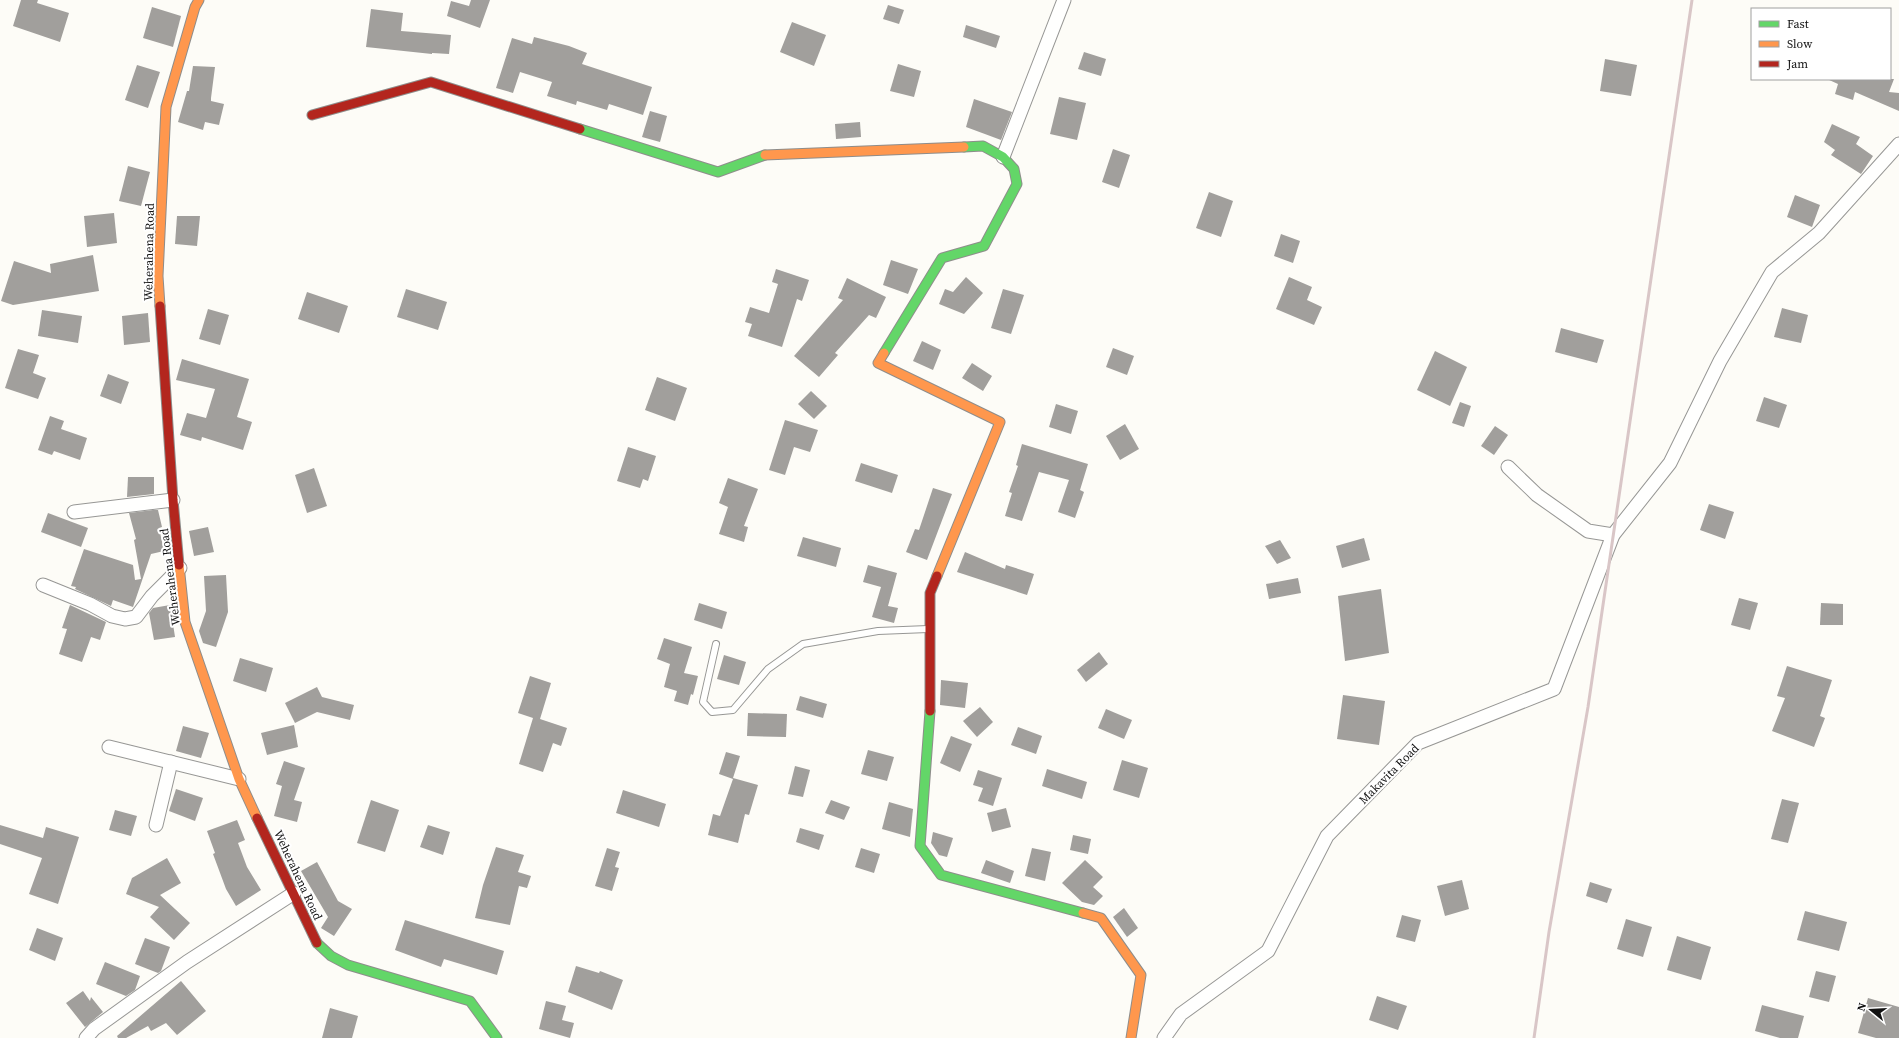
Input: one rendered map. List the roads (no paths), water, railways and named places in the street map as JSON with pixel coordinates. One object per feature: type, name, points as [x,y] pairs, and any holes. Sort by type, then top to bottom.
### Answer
[{"type":"street","name":"Weherahena Road","points":[[199,0],[195,7],[166,107],[158,276],[173,500],[185,622],[239,779],[316,942],[331,956],[348,965],[470,1001],[497,1038]]},
{"type":"street","points":[[1003,157],[1064,0]]},
{"type":"street","points":[[312,115],[430,82],[718,172],[765,155],[983,146],[1003,157],[1014,169],[1017,184],[984,246],[942,258],[878,363],[1000,422],[930,593],[930,730],[920,846],[941,875],[1101,918],[1141,975],[1131,1038]]},
{"type":"street","name":"Makavita Road","points":[[1164,1038],[1181,1014],[1268,951],[1327,836],[1418,743],[1554,689],[1613,535],[1670,463],[1720,361],[1772,272],[1819,233],[1899,144]]},
{"type":"street","points":[[1508,467],[1537,495],[1588,531],[1613,535]]},
{"type":"street","points":[[74,512],[173,500]]},
{"type":"street","points":[[43,585],[90,604],[112,616],[125,619],[136,617],[152,596],[180,568]]},
{"type":"street","points":[[109,747],[239,779]]},
{"type":"street","points":[[156,825],[171,762]]},
{"type":"street","points":[[86,1038],[94,1029],[187,962],[294,893]]},
{"type":"lane","points":[[716,644],[703,702],[712,712],[733,710],[768,669],[803,644],[878,631],[931,629]]},
{"type":"railway","points":[[1534,1038],[1549,932],[1588,707],[1692,0]]}]
